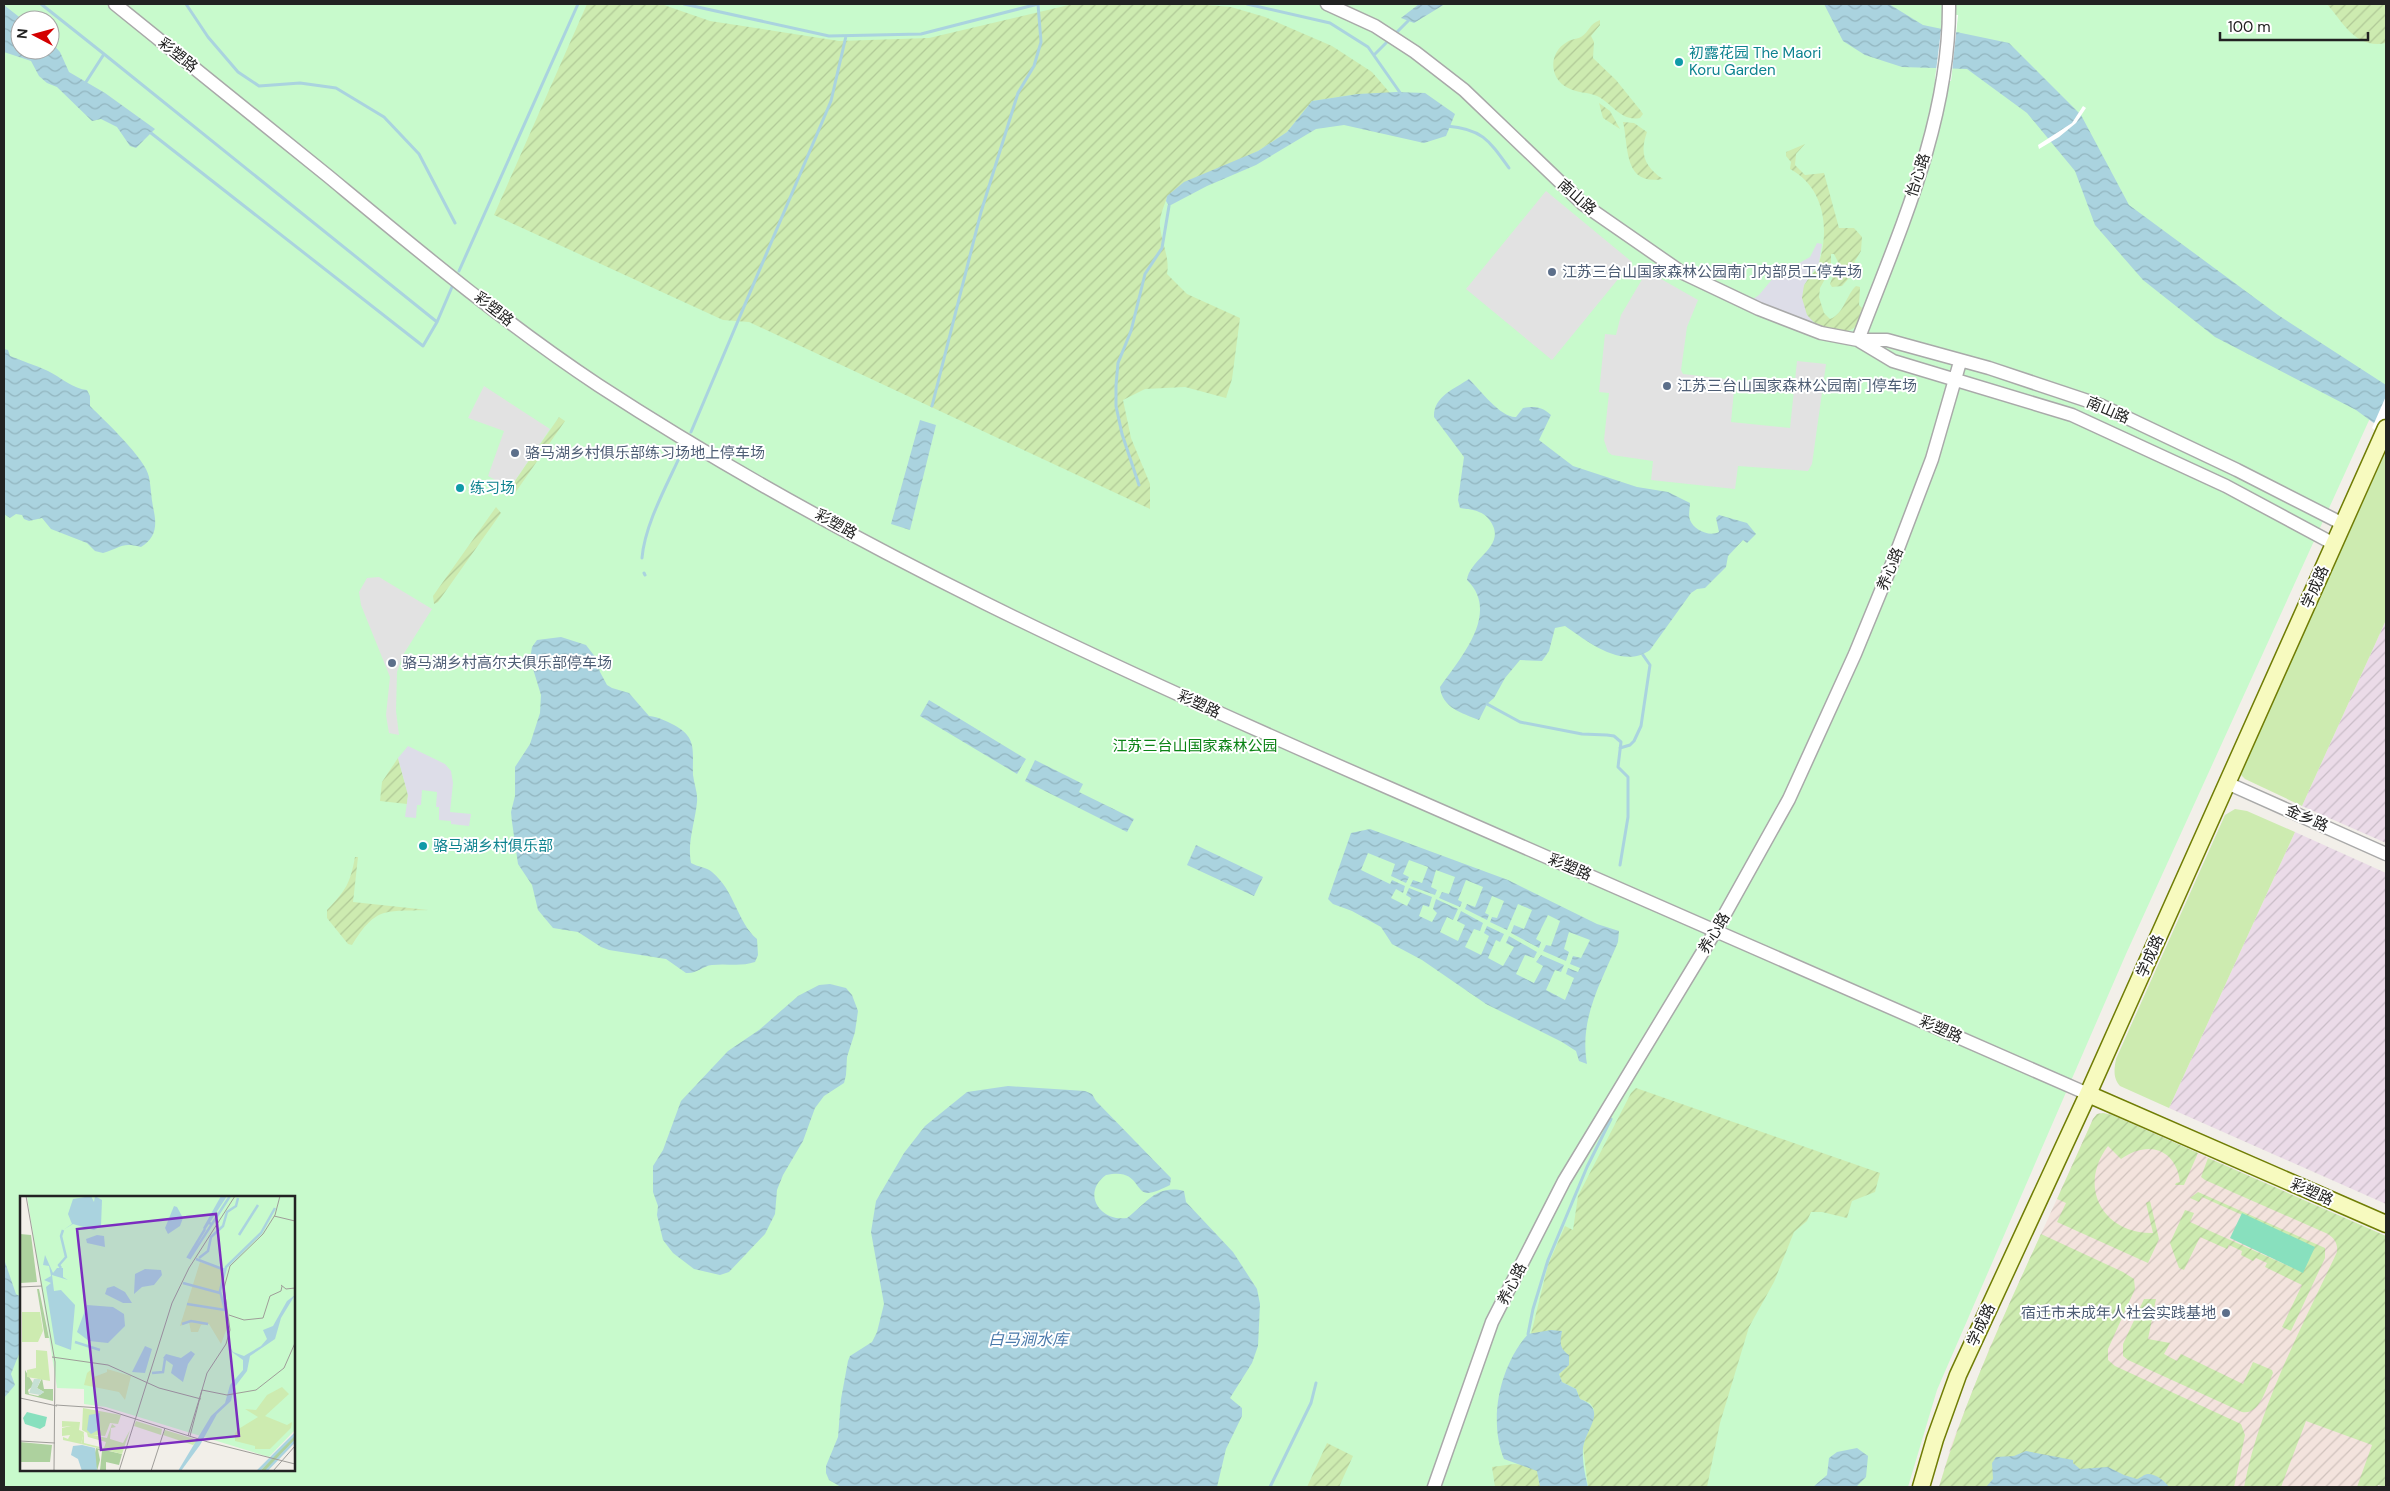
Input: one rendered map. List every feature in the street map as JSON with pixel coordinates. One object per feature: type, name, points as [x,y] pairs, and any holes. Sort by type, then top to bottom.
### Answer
[{"type":"street","name":"彩塑路","points":[[115,4],[416,249],[546,349],[606,390],[754,479],[900,560],[1050,635],[1252,728],[2386,1224]]},
{"type":"street","name":"南山路","points":[[1327,4],[1376,26],[1399,40],[1464,90],[1583,204],[1681,272],[1759,309],[1821,333],[1858,340],[1886,340],[1960,362],[1989,368],[2100,405],[2238,470],[2343,524]]},
{"type":"street","name":"怡心路","points":[[1858,340],[1916,186],[1926,152],[1943,80],[1950,9]]},
{"type":"street","name":"南山路","points":[[1858,340],[1893,361],[2072,415],[2226,486],[2334,544]]},
{"type":"street","name":"养心路","points":[[1434,1487],[1492,1322],[1564,1181],[1716,930],[1789,799],[1855,654],[1932,460],[1960,362]]},
{"type":"street","name":"学成路","points":[[1921,1487],[1935,1439],[1958,1375],[2088,1094],[2384,434]]},
{"type":"street","name":"金乡路","points":[[2227,783],[2386,854]]},
{"type":"shaded area","name":"江苏三台山国家森林公园南门内部员工停车场","points":[[1546,191],[1632,262],[1552,360],[1466,289]]},
{"type":"shaded area","points":[[1817,243],[1822,244],[1819,263],[1804,285],[1802,298],[1807,315],[1817,326],[1750,301],[1759,295],[1774,277],[1810,257]]},
{"type":"shaded area","name":"江苏三台山国家森林公园南门停车场","points":[[1647,271],[1698,300],[1687,327],[1681,370],[1683,374],[1735,380],[1731,422],[1790,428],[1797,361],[1826,364],[1812,464],[1808,471],[1738,466],[1735,489],[1651,480],[1653,461],[1612,455],[1608,452],[1604,440],[1609,393],[1599,392],[1605,334],[1616,335],[1621,315]]},
{"type":"shaded area","name":"骆马湖乡村俱乐部练习场地上停车场","points":[[484,386],[550,429],[510,488],[488,476],[504,431],[468,418]]},
{"type":"shaded area","name":"骆马湖乡村高尔夫俱乐部停车场","points":[[379,577],[432,609],[403,655],[397,672],[396,711],[399,735],[389,733],[386,715],[390,677],[361,605],[359,592],[367,578]]},
{"type":"shaded area","points":[[2386,620],[2386,843],[2302,806]]},
{"type":"shaded area","points":[[408,746],[445,764],[451,771],[453,783],[450,812],[471,814],[469,826],[451,824],[451,821],[439,820],[439,807],[436,807],[437,792],[422,790],[421,805],[417,805],[416,818],[405,817],[408,795],[398,758]]},
{"type":"shaded area","points":[[2295,832],[2386,873],[2386,1204],[2169,1108]]},
{"type":"shaded area","points":[[2097,1114],[2112,1115],[2386,1237],[2386,1487],[2378,1485],[2377,1487],[1939,1487],[1952,1443],[1990,1347],[2093,1119]]},
{"type":"green space","name":"江苏三台山国家森林公园","points":[[4,4],[2386,4],[2386,383],[2126,954],[1937,1390],[1908,1487],[4,1487]]},
{"type":"green space","points":[[587,4],[661,4],[710,21],[839,41],[929,38],[1073,4],[1196,4],[1231,7],[1265,17],[1332,46],[1372,72],[1390,93],[1358,94],[1312,101],[1287,132],[1258,151],[1167,197],[1160,223],[1168,268],[1167,274],[1187,294],[1240,318],[1232,379],[1226,398],[1185,387],[1145,389],[1123,400],[1131,438],[1150,484],[1150,509],[749,322],[723,320],[494,215]]},
{"type":"green space","points":[[2327,4],[2386,4],[2386,43],[2376,44],[2359,39],[2345,27]]},
{"type":"green space","points":[[1600,20],[1600,25],[1591,36],[1594,42],[1593,58],[1616,80],[1641,111],[1643,114],[1640,118],[1622,115],[1597,96],[1568,88],[1557,79],[1554,72],[1554,59],[1561,47],[1569,41],[1581,37]]},
{"type":"green space","points":[[1599,103],[1610,111],[1620,129],[1603,118]]},
{"type":"green space","points":[[1623,122],[1634,123],[1647,132],[1644,147],[1645,159],[1652,170],[1663,179],[1650,180],[1641,177],[1634,171],[1630,163]]},
{"type":"green space","points":[[1805,144],[1796,154],[1795,165],[1805,175],[1824,173],[1839,228],[1854,228],[1862,237],[1861,251],[1855,261],[1851,276],[1842,286],[1832,287],[1830,284],[1838,262],[1834,254],[1831,254],[1831,268],[1820,288],[1819,297],[1824,313],[1830,319],[1839,313],[1856,286],[1860,287],[1859,305],[1862,308],[1865,305],[1861,319],[1856,326],[1842,332],[1826,329],[1811,320],[1806,314],[1801,299],[1803,287],[1819,263],[1824,236],[1824,223],[1817,197],[1810,186],[1790,169],[1791,162],[1786,156],[1786,152]]},
{"type":"green space","points":[[559,417],[565,421],[515,493],[511,495],[510,488]]},
{"type":"green space","points":[[2386,451],[2386,620],[2302,806],[2245,779],[2241,775],[2242,769]]},
{"type":"green space","points":[[496,507],[501,513],[438,602],[434,604],[433,596]]},
{"type":"green space","points":[[398,758],[408,795],[407,804],[380,801],[382,782]]},
{"type":"green space","points":[[2235,809],[2247,811],[2295,832],[2169,1108],[2120,1086],[2115,1074],[2116,1059],[2225,815]]},
{"type":"green space","points":[[355,857],[358,857],[353,902],[428,910],[383,913],[368,923],[352,945],[348,944],[327,918],[327,910],[346,886]]},
{"type":"green space","points":[[1636,1088],[1880,1173],[1875,1192],[1852,1201],[1847,1218],[1822,1212],[1811,1212],[1807,1221],[1794,1232],[1774,1282],[1749,1327],[1720,1423],[1707,1487],[1588,1487],[1583,1447],[1594,1409],[1590,1403],[1580,1399],[1576,1389],[1562,1382],[1559,1374],[1569,1364],[1556,1341],[1546,1335],[1531,1334],[1548,1265],[1565,1226],[1573,1230],[1578,1196],[1631,1093]]},
{"type":"green space","points":[[2097,1114],[2112,1115],[2198,1153],[2184,1185],[2175,1185],[2180,1182],[2173,1161],[2159,1151],[2141,1150],[2121,1159],[2108,1146],[2099,1162],[2095,1177],[2095,1192],[2100,1205],[2109,1217],[2121,1226],[2135,1231],[2153,1233],[2146,1203],[2150,1201],[2159,1239],[2148,1263],[2057,1222],[2066,1203],[2057,1199],[2093,1119]]},
{"type":"green space","points":[[2208,1158],[2386,1236],[2386,1487],[2378,1485],[2377,1487],[2357,1487],[2372,1445],[2306,1421],[2281,1487],[2244,1487],[2251,1456],[2271,1396],[2337,1252],[2337,1247],[2334,1240],[2328,1234],[2205,1180],[2201,1177]]},
{"type":"green space","points":[[2198,1192],[2325,1248],[2325,1258],[2291,1331],[2282,1327],[2302,1285],[2265,1267],[2267,1263],[2256,1258],[2253,1261],[2241,1255],[2242,1251],[2229,1245],[2227,1249],[2200,1237],[2184,1270],[2179,1268],[2170,1243],[2185,1210],[2194,1213],[2190,1222],[2302,1272],[2314,1247],[2202,1197],[2199,1202],[2190,1198]]},
{"type":"green space","points":[[2242,1213],[2315,1247],[2303,1273],[2230,1238]]},
{"type":"green space","points":[[2041,1234],[2123,1272],[2134,1279],[2135,1289],[2108,1349],[2108,1360],[2115,1366],[2241,1424],[2245,1435],[2234,1487],[1939,1487],[1973,1390]]},
{"type":"green space","points":[[2144,1299],[2156,1299],[2148,1339],[2170,1343],[2164,1354],[2177,1361],[2181,1354],[2243,1384],[2253,1362],[2272,1370],[2273,1373],[2258,1405],[2248,1412],[2242,1412],[2123,1356],[2123,1344]]},
{"type":"green space","points":[[1327,1443],[1353,1456],[1339,1487],[1307,1487]]},
{"type":"green space","points":[[1514,1464],[1525,1465],[1537,1471],[1540,1487],[1495,1487],[1492,1467]]},
{"type":"water","points":[[1419,4],[1445,4],[1414,23],[1401,18]]},
{"type":"water","points":[[1824,4],[1889,4],[1923,25],[2009,43],[2081,115],[2129,205],[2278,315],[2386,385],[2386,432],[2356,410],[2215,337],[2143,280],[2095,225],[2075,171],[2027,113],[1967,69],[1902,67],[1865,55],[1843,41]]},
{"type":"water","points":[[4,5],[10,10],[10,54],[4,52]]},
{"type":"water","points":[[60,52],[69,72],[105,93],[155,129],[136,148],[130,146],[117,127],[101,119],[92,121],[57,87],[47,83],[39,76],[31,61],[28,60],[60,60]]},
{"type":"water","points":[[1425,93],[1455,114],[1446,136],[1424,143],[1344,125],[1316,129],[1256,165],[1207,186],[1169,206],[1166,201],[1167,196],[1184,182],[1258,151],[1287,132],[1312,101],[1358,94]]},
{"type":"water","points":[[4,349],[8,350],[10,356],[48,371],[77,387],[87,390],[90,396],[90,406],[124,440],[140,460],[149,477],[155,519],[153,534],[141,547],[125,545],[103,553],[95,551],[87,543],[51,529],[42,518],[29,521],[24,519],[22,515],[16,514],[10,518],[4,514]]},
{"type":"water","points":[[1469,379],[1497,408],[1510,416],[1516,417],[1523,408],[1531,407],[1545,410],[1551,415],[1539,440],[1573,466],[1637,487],[1668,492],[1690,503],[1690,520],[1702,532],[1711,534],[1719,532],[1716,518],[1719,515],[1747,523],[1756,534],[1747,543],[1743,540],[1728,556],[1726,567],[1705,588],[1697,589],[1691,593],[1650,650],[1628,657],[1617,655],[1594,645],[1565,626],[1555,628],[1549,651],[1542,661],[1520,660],[1505,678],[1494,698],[1487,704],[1479,720],[1449,705],[1440,687],[1474,635],[1479,621],[1480,607],[1476,593],[1467,580],[1469,573],[1494,541],[1495,534],[1490,521],[1483,514],[1460,508],[1458,500],[1464,457],[1434,417],[1437,404],[1441,399],[1451,390]]},
{"type":"water","points":[[920,420],[936,425],[910,530],[891,524]]},
{"type":"water","points":[[561,637],[586,645],[596,658],[600,672],[607,685],[629,693],[649,716],[659,718],[674,725],[682,730],[690,740],[693,752],[693,775],[697,799],[691,840],[691,863],[712,872],[726,888],[745,924],[757,939],[758,955],[755,962],[712,965],[686,973],[666,959],[609,950],[578,932],[553,928],[538,910],[532,885],[518,864],[511,812],[515,796],[515,767],[530,744],[540,713],[541,695],[530,659],[532,647],[537,640]]},
{"type":"water","points":[[929,700],[1026,759],[1017,774],[920,716]]},
{"type":"water","points":[[1035,760],[1083,784],[1079,792],[1134,819],[1127,832],[1025,781]]},
{"type":"water","points":[[1370,829],[1508,880],[1597,924],[1619,931],[1618,942],[1593,1001],[1589,1016],[1585,1047],[1587,1064],[1579,1061],[1576,1051],[1562,1042],[1486,1004],[1422,960],[1392,944],[1381,927],[1352,911],[1333,904],[1328,899],[1351,833]],"holes":[[[1368,853],[1395,864],[1391,876],[1406,883],[1409,877],[1403,874],[1409,860],[1428,867],[1422,883],[1413,880],[1410,886],[1435,895],[1437,890],[1431,887],[1436,870],[1455,877],[1449,894],[1442,892],[1439,898],[1460,907],[1462,902],[1458,900],[1466,880],[1483,887],[1475,907],[1467,904],[1465,909],[1487,920],[1489,915],[1485,913],[1492,896],[1504,901],[1497,918],[1492,917],[1490,922],[1507,930],[1518,904],[1532,910],[1524,929],[1514,925],[1511,933],[1539,948],[1541,942],[1536,939],[1548,915],[1560,921],[1551,946],[1546,945],[1543,951],[1566,961],[1569,952],[1564,949],[1569,932],[1590,940],[1581,958],[1573,956],[1570,964],[1580,968],[1578,972],[1568,968],[1566,974],[1574,978],[1565,1000],[1546,990],[1555,970],[1561,972],[1564,965],[1541,955],[1536,962],[1543,966],[1534,983],[1516,974],[1525,955],[1534,958],[1537,952],[1509,936],[1506,943],[1514,947],[1503,966],[1488,958],[1496,940],[1500,942],[1504,934],[1487,926],[1484,933],[1489,936],[1481,955],[1465,947],[1474,929],[1480,931],[1483,923],[1461,911],[1457,921],[1465,925],[1458,941],[1440,932],[1447,917],[1453,920],[1458,909],[1436,899],[1433,909],[1437,913],[1432,922],[1419,916],[1423,905],[1429,907],[1432,897],[1409,888],[1406,895],[1411,898],[1407,906],[1391,898],[1396,889],[1403,893],[1405,886],[1392,880],[1390,884],[1361,870]]]},
{"type":"water","points":[[1196,845],[1263,877],[1254,896],[1187,865]]},
{"type":"water","points":[[830,984],[846,988],[852,995],[858,1011],[855,1032],[847,1057],[844,1083],[824,1096],[815,1108],[803,1141],[783,1175],[777,1190],[775,1214],[765,1234],[729,1272],[720,1275],[694,1269],[673,1253],[663,1240],[657,1215],[658,1206],[653,1192],[653,1166],[663,1150],[681,1101],[728,1051],[759,1030],[798,996],[819,985]]},
{"type":"water","name":"白马涧水库","points":[[1008,1086],[1085,1091],[1092,1094],[1096,1101],[1171,1178],[1170,1185],[1147,1193],[1130,1177],[1116,1174],[1106,1175],[1099,1182],[1095,1190],[1097,1205],[1102,1211],[1109,1216],[1127,1218],[1146,1201],[1159,1193],[1166,1190],[1184,1191],[1186,1202],[1233,1252],[1257,1289],[1260,1304],[1258,1346],[1252,1363],[1230,1398],[1242,1408],[1242,1416],[1226,1449],[1217,1487],[841,1487],[829,1480],[826,1466],[838,1437],[841,1399],[848,1361],[850,1356],[872,1342],[877,1332],[884,1304],[871,1232],[876,1201],[904,1153],[925,1126],[967,1092]]},
{"type":"water","points":[[4,1259],[16,1294],[20,1296],[20,1352],[11,1374],[15,1385],[4,1398]]},
{"type":"water","points":[[1551,1330],[1562,1331],[1561,1344],[1563,1350],[1569,1355],[1569,1365],[1559,1374],[1562,1382],[1576,1389],[1580,1399],[1589,1403],[1593,1409],[1593,1420],[1583,1448],[1583,1463],[1588,1487],[1540,1487],[1537,1471],[1504,1459],[1499,1443],[1497,1410],[1504,1377],[1510,1361],[1528,1334]]},
{"type":"water","points":[[1857,1448],[1868,1456],[1866,1477],[1856,1487],[1813,1487],[1827,1475],[1829,1458],[1837,1452]]},
{"type":"water","points":[[2026,1451],[2073,1460],[2073,1463],[2080,1469],[2108,1467],[2137,1479],[2151,1474],[2160,1478],[2169,1487],[1986,1487],[1993,1479],[1992,1463],[1996,1457],[2014,1456]]},
{"type":"pier","points":[[1943,14],[1958,15],[1951,81],[1935,79]]},
{"type":"pier","points":[[2083,106],[2086,108],[2076,123],[2059,137],[2039,149],[2038,145],[2072,123]]},
{"type":"pier","points":[[2386,396],[2386,438],[2372,428]]},
{"type":"waterway","points":[[41,4],[104,54]]},
{"type":"waterway","points":[[186,4],[208,37],[238,72],[259,86],[300,83],[336,88],[384,117],[419,154],[455,223]]},
{"type":"waterway","points":[[459,271],[578,4]]},
{"type":"waterway","points":[[684,4],[829,36],[921,34],[1038,4]]},
{"type":"waterway","points":[[932,406],[981,212],[1018,93],[1034,66],[1041,42],[1038,4]]},
{"type":"waterway","points":[[1247,4],[1330,23],[1368,47],[1401,94]]},
{"type":"waterway","points":[[1394,35],[1408,21]]},
{"type":"waterway","points":[[691,432],[831,101],[846,36]]},
{"type":"waterway","points":[[1374,55],[1390,39]]},
{"type":"waterway","points":[[86,82],[104,54],[437,322],[423,346],[151,133]]},
{"type":"waterway","points":[[1447,126],[1477,133],[1490,143],[1509,168]]},
{"type":"waterway","points":[[1139,485],[1122,434],[1116,406],[1118,363],[1131,331],[1145,274],[1162,248],[1169,206]]},
{"type":"waterway","points":[[437,322],[452,287]]},
{"type":"waterway","points":[[642,558],[644,544],[653,516],[684,447]]},
{"type":"waterway","points":[[1620,748],[1630,745],[1634,741],[1641,726],[1650,665],[1643,655]]},
{"type":"waterway","points":[[1487,704],[1520,722],[1582,734],[1614,736],[1621,742],[1618,767],[1628,777],[1628,817],[1620,865]]},
{"type":"waterway","points":[[1528,1334],[1533,1309],[1548,1260],[1587,1167],[1611,1119]]},
{"type":"waterway","points":[[1270,1487],[1311,1403],[1316,1383]]},
{"type":"place","name":"初露花园 The Maori Koru Garden","points":[[1679,62]]},
{"type":"place","name":"江苏三台山国家森林公园南门内部员工停车场","points":[[1552,272]]},
{"type":"place","name":"江苏三台山国家森林公园南门停车场","points":[[1667,386]]},
{"type":"place","name":"骆马湖乡村俱乐部练习场地上停车场","points":[[515,453]]},
{"type":"place","name":"练习场","points":[[460,488]]},
{"type":"place","name":"骆马湖乡村高尔夫俱乐部停车场","points":[[392,663]]},
{"type":"place","name":"骆马湖乡村俱乐部","points":[[423,846]]},
{"type":"place","name":"宿迁市未成年人社会实践基地","points":[[2226,1313]]}]
